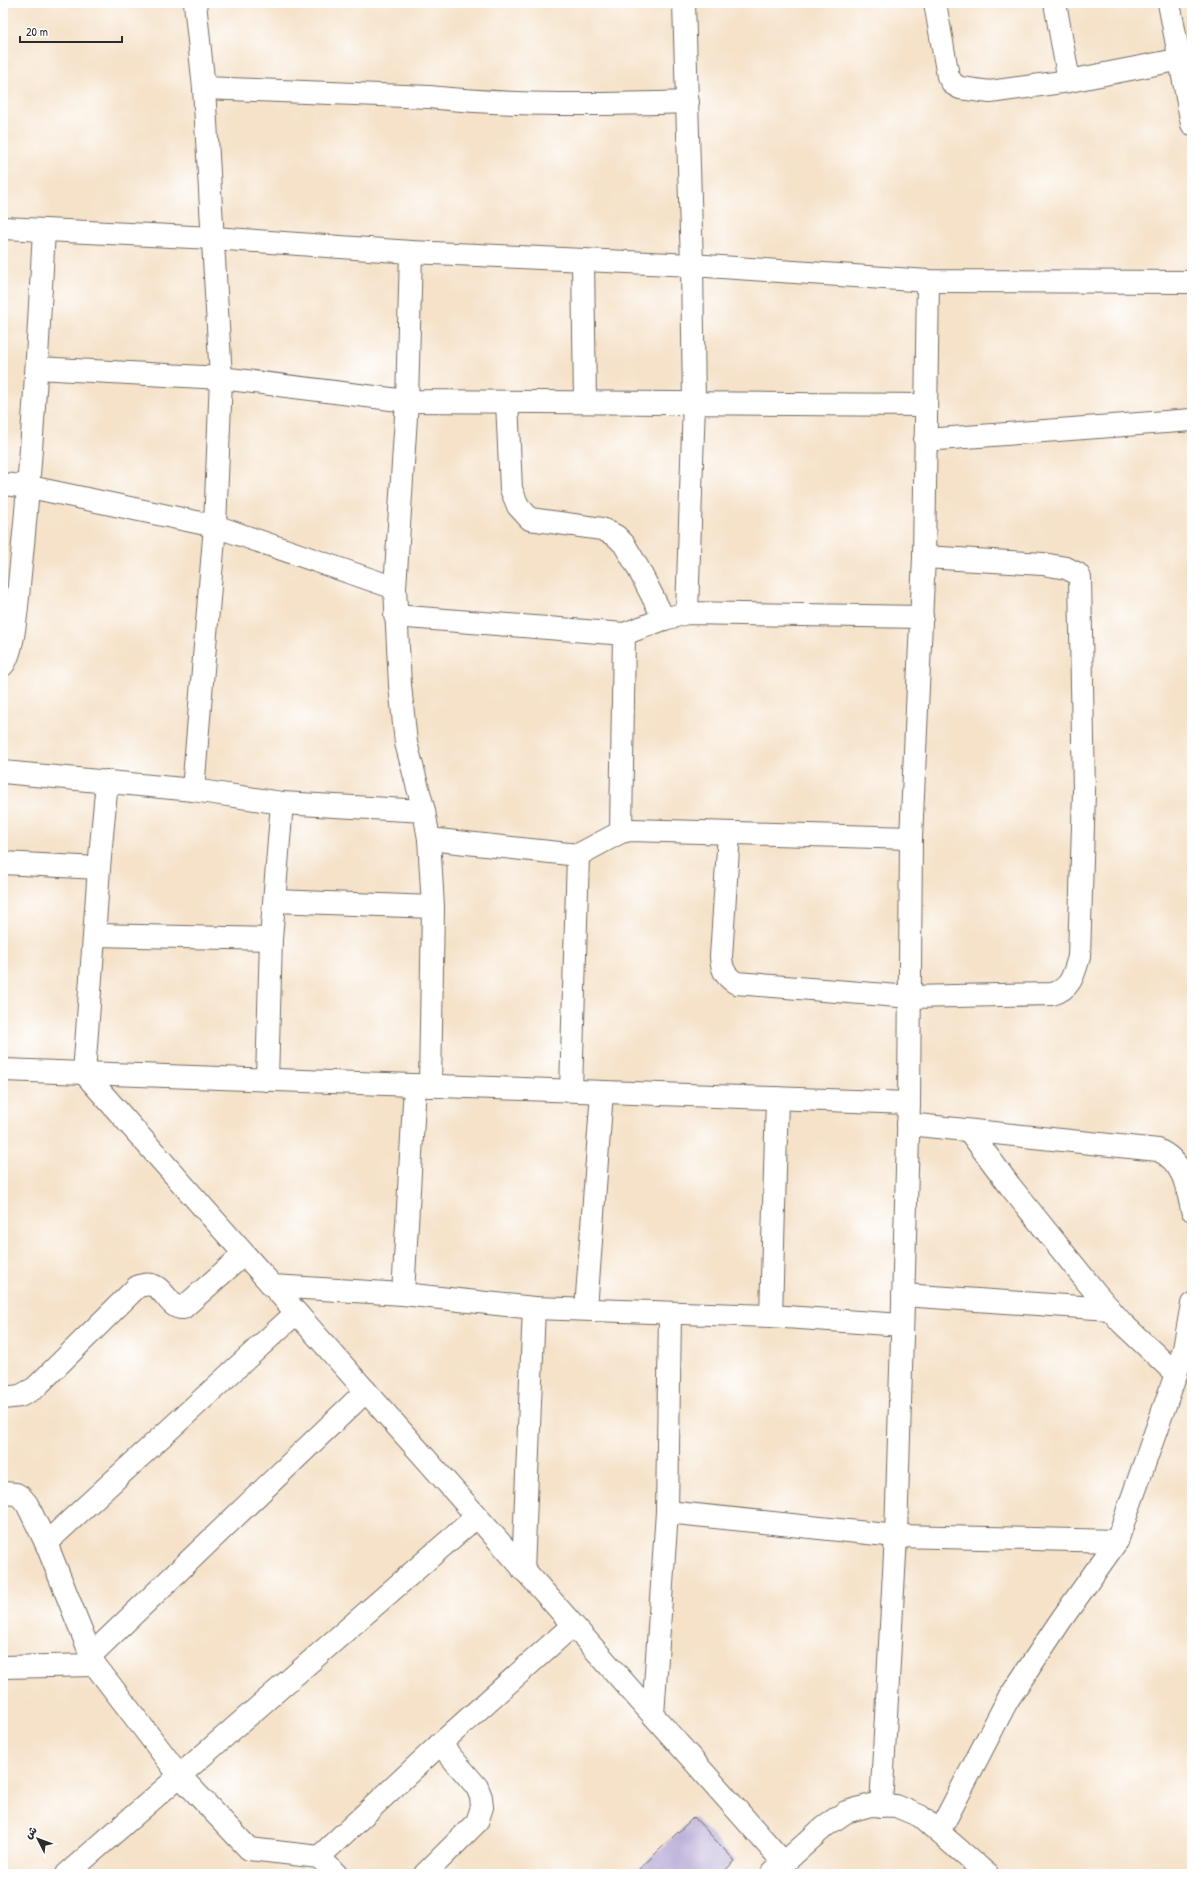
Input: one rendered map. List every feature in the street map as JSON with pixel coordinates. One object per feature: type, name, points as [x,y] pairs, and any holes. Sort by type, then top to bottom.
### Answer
[{"type":"street","points":[[193,790],[215,526],[221,378],[204,88],[195,3]]},
{"type":"street","points":[[684,3],[688,102],[694,402],[687,614]]},
{"type":"street","points":[[935,3],[948,76],[953,84],[960,88],[990,92],[1069,81],[1186,58]]},
{"type":"street","points":[[1055,3],[1069,81]]},
{"type":"street","points":[[1169,3],[1186,58],[1192,124]]},
{"type":"street","points":[[204,88],[429,97],[458,100],[574,105],[688,102]]},
{"type":"street","points":[[3,228],[213,238],[411,252],[692,265],[928,280],[1192,282]]},
{"type":"street","points":[[3,665],[6,661],[11,645],[30,487],[44,230]]},
{"type":"street","points":[[403,1294],[422,1085],[433,907],[429,839],[424,811],[406,743],[395,616],[395,588],[407,401],[411,252]]},
{"type":"street","points":[[583,260],[586,402]]},
{"type":"street","points":[[881,1806],[896,1536],[909,1103],[911,838],[924,557],[928,280]]},
{"type":"street","points":[[37,368],[221,378],[407,401],[694,402],[926,405]]},
{"type":"street","points":[[507,402],[511,489],[518,506],[525,515],[534,520],[602,529],[616,536],[624,544],[637,566],[664,619]]},
{"type":"street","points":[[925,440],[1192,420]]},
{"type":"street","points":[[3,484],[30,487],[215,526],[395,588]]},
{"type":"street","points":[[729,833],[721,966],[729,978],[736,983],[911,997],[1052,994],[1061,992],[1072,980],[1079,957],[1084,792],[1080,578],[1078,574],[1066,568],[1043,564],[924,557]]},
{"type":"street","points":[[395,616],[624,634],[664,619],[687,614],[922,617]]},
{"type":"street","points":[[621,832],[624,634]]},
{"type":"street","points":[[3,772],[193,790],[282,803],[424,811]]},
{"type":"street","points":[[107,781],[98,868],[95,935],[84,1073],[653,1715],[778,1868],[825,1826],[846,1812],[871,1805],[896,1806],[920,1816],[940,1832],[978,1871]]},
{"type":"street","points":[[267,1080],[271,939],[282,803]]},
{"type":"street","points":[[429,839],[578,854],[621,832],[631,830],[911,838]]},
{"type":"street","points":[[571,1090],[578,854]]},
{"type":"street","points":[[3,863],[98,868]]},
{"type":"street","points":[[275,901],[433,907]]},
{"type":"street","points":[[95,935],[271,939]]},
{"type":"street","points":[[3,1070],[909,1103]]},
{"type":"street","points":[[586,1309],[602,1092]]},
{"type":"street","points":[[771,1316],[777,1098]]},
{"type":"street","points":[[908,1124],[1158,1150],[1175,1161],[1182,1172],[1192,1210]]},
{"type":"street","points":[[968,1130],[1058,1246],[1110,1309],[1176,1374]]},
{"type":"street","points":[[3,1398],[20,1396],[35,1388],[137,1287],[144,1284],[152,1285],[159,1289],[176,1306],[183,1308],[244,1254]]},
{"type":"street","points":[[272,1286],[403,1294],[534,1308],[586,1309],[670,1314],[771,1316],[902,1325]]},
{"type":"street","points":[[903,1294],[1110,1309]]},
{"type":"street","points":[[940,1832],[1007,1701],[1117,1540],[1184,1349],[1192,1304]]},
{"type":"street","points":[[523,1570],[534,1308]]},
{"type":"street","points":[[46,1543],[296,1313]]},
{"type":"street","points":[[653,1715],[666,1512],[670,1314]]},
{"type":"street","points":[[3,1667],[93,1660],[366,1392]]},
{"type":"street","points":[[3,1493],[16,1494],[24,1500],[46,1543],[93,1660],[180,1776],[249,1849],[319,1857],[336,1874]]},
{"type":"street","points":[[666,1512],[896,1536],[1117,1540]]},
{"type":"street","points":[[67,1874],[476,1517]]},
{"type":"street","points":[[319,1857],[440,1744],[573,1625]]},
{"type":"street","points":[[425,1874],[477,1822],[482,1807],[481,1797],[477,1787],[440,1744]]},
{"type":"building","points":[[694,1817],[735,1861],[721,1874],[634,1874]]}]
